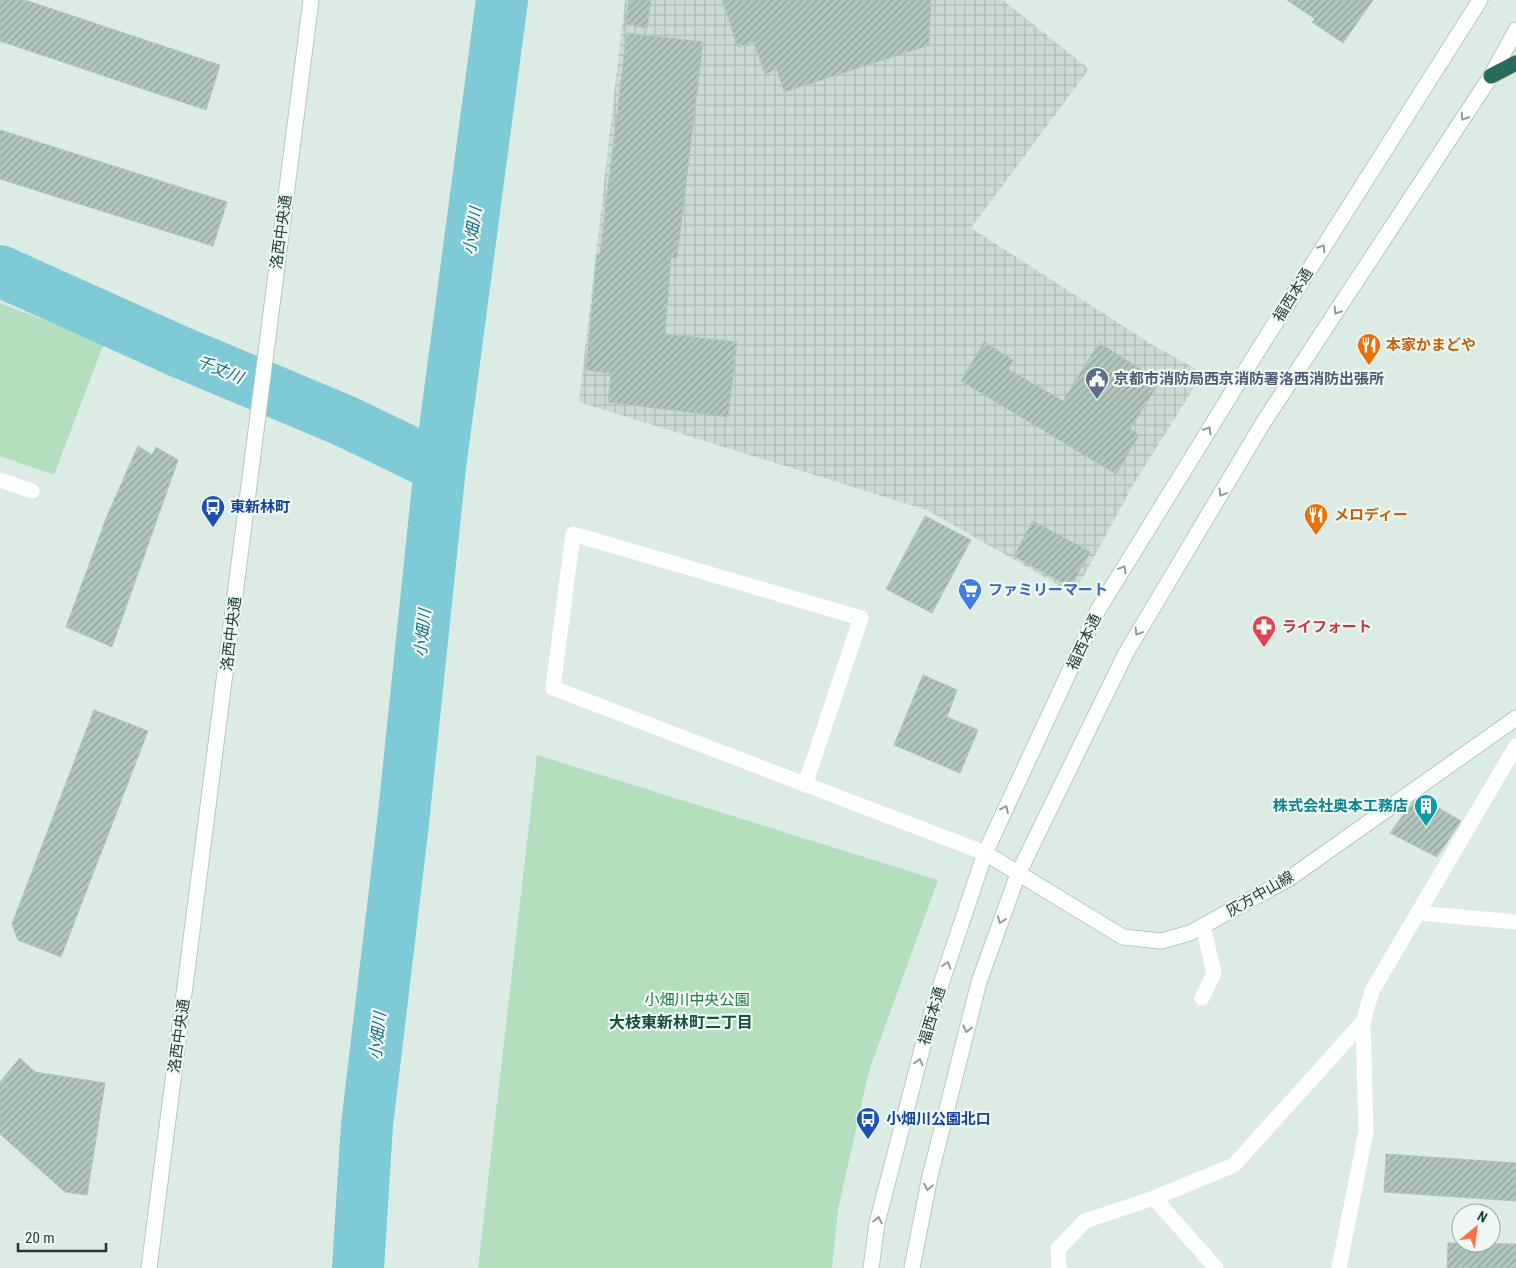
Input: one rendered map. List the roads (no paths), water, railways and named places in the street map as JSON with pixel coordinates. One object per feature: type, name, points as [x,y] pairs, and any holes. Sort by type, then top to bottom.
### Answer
[{"type":"highway","points":[[1491,76],[1516,63]]},
{"type":"street","name":"洛西中央通","points":[[149,1268],[266,346],[312,0]]},
{"type":"street","name":"福西本通","points":[[871,1268],[877,1223],[932,1011],[985,853],[1098,610],[1256,352],[1480,0]]},
{"type":"street","points":[[912,1268],[930,1176],[979,982],[1018,874],[1131,645],[1263,423],[1491,76],[1516,30]]},
{"type":"street","points":[[0,480],[32,491]]},
{"type":"street","name":"灰方中山線","points":[[805,784],[861,618],[572,534],[553,688],[985,853],[1123,937],[1161,942],[1190,933],[1290,878],[1516,718]]},
{"type":"street","points":[[1339,1268],[1366,1131],[1364,1022],[1372,991],[1516,746]]},
{"type":"street","points":[[1419,913],[1516,922]]},
{"type":"street","points":[[1202,926],[1214,973],[1202,998]]},
{"type":"street","points":[[1059,1268],[1058,1249],[1085,1222],[1154,1198],[1234,1165],[1364,1022]]},
{"type":"street","points":[[1154,1198],[1216,1268]]},
{"type":"waterway","name":"小畑川","points":[[358,1268],[367,1125],[403,823],[440,467],[502,0]]},
{"type":"waterway","name":"千丈川","points":[[0,271],[180,352],[345,421],[440,467]]},
{"type":"place","name":"本家かまどや","points":[[1369,366]]},
{"type":"place","name":"京都市消防局西京消防署洛西消防出張所","points":[[1097,400]]},
{"type":"place","name":"東新林町","points":[[213,528]]},
{"type":"place","name":"メロディー","points":[[1316,536]]},
{"type":"place","name":"ファミリーマート","points":[[970,611]]},
{"type":"place","name":"ライフォート","points":[[1264,648]]},
{"type":"place","name":"株式会社奥本工務店","points":[[1426,827]]},
{"type":"place","name":"小畑川公園北口","points":[[868,1140]]},
{"type":"district","name":"大枝東新林町二丁目","points":[[681,1022]]},
{"type":"park label","name":"小畑川中央公園","points":[[697,1000]]}]
